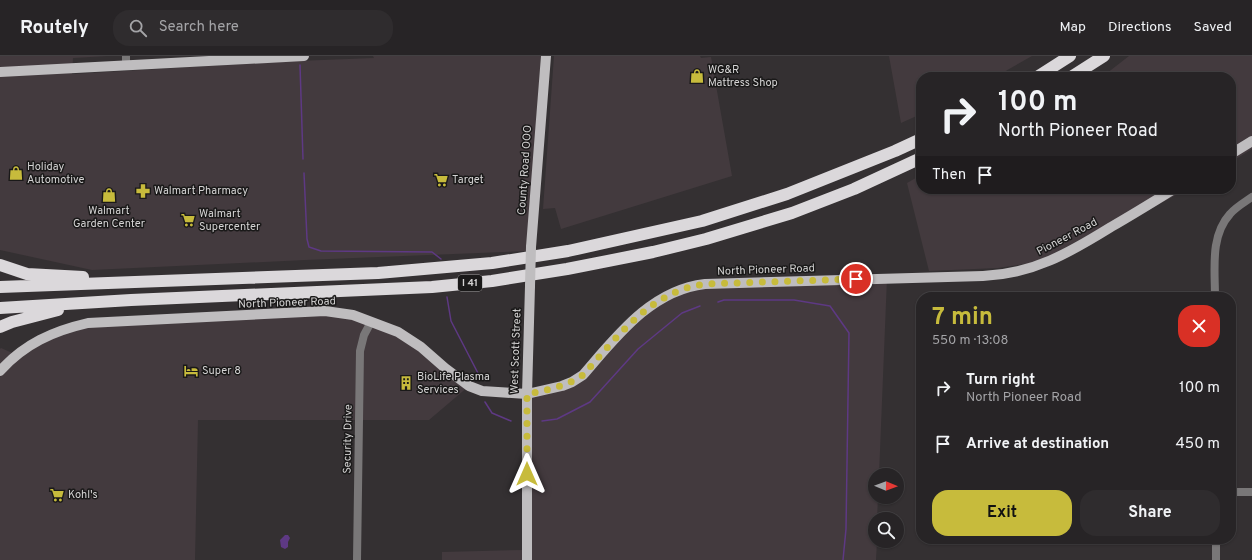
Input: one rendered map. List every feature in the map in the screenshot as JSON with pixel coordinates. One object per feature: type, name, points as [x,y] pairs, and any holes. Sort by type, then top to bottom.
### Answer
[{"type":"highway","points":[[1045,72],[1070,56]]},
{"type":"highway","points":[[1079,72],[1104,56]]},
{"type":"highway","name":"I 41","points":[[0,287],[378,273],[492,263],[568,251],[702,221],[787,194],[916,141]]},
{"type":"highway","name":"I 41","points":[[0,308],[131,300],[432,287],[492,281],[568,270],[691,243],[792,213],[854,190],[916,160]]},
{"type":"highway","points":[[0,265],[27,274],[158,281]]},
{"type":"highway","points":[[0,327],[12,322],[56,311],[131,300]]},
{"type":"main road","points":[[0,72],[126,61],[304,56]]},
{"type":"main road","name":"County Road OOO","points":[[530,286],[546,56]]},
{"type":"main road","points":[[1236,151],[1252,141]]},
{"type":"main road","name":"Pioneer Road","points":[[865,279],[991,276],[1027,270],[1061,256],[1166,194]]},
{"type":"main road","name":"North Pioneer Road","points":[[0,371],[32,343],[66,329],[88,323],[325,311],[353,315],[398,332],[421,347],[469,386],[483,392],[527,394],[562,386],[583,375],[635,318],[665,297],[684,288],[705,284],[865,279]]},
{"type":"main road","name":"West Scott Street","points":[[528,560],[527,394],[530,286]]},
{"type":"street","points":[[1215,292],[1215,247],[1218,234],[1230,213],[1252,197]]},
{"type":"street","name":"Security Drive","points":[[357,560],[360,351],[364,335],[371,322]]},
{"type":"street","points":[[1236,492],[1252,492]]},
{"type":"street","points":[[1216,544],[1216,560]]},
{"type":"shaded area","points":[[0,56],[108,56],[73,58],[72,74],[374,58],[373,56],[541,56],[527,251],[92,270],[0,250]]},
{"type":"shaded area","points":[[554,56],[711,57],[732,176],[561,229],[555,208],[543,209]]},
{"type":"shaded area","points":[[889,56],[1032,56],[1004,72],[916,72],[916,116],[901,123]]},
{"type":"shaded area","points":[[1129,56],[1252,56],[1252,149],[1236,159],[1236,72],[1108,72]]},
{"type":"shaded area","points":[[916,178],[916,194],[1178,194],[1143,213],[1113,222],[1038,262],[998,268],[929,271],[907,183]]},
{"type":"shaded area","points":[[887,278],[879,468],[868,468],[868,504],[878,504],[877,512],[868,512],[868,548],[877,548],[876,560],[442,560],[442,552],[523,550],[527,394],[572,382],[635,318],[684,288]]},
{"type":"shaded area","points":[[325,311],[389,327],[469,386],[429,420],[198,420],[195,560],[0,560],[1,348],[17,355],[65,329]]},
{"type":"shaded area","points":[[285,535],[288,535],[290,538],[288,547],[285,549],[281,547],[280,540]]},
{"type":"waterway","points":[[300,65],[303,159]]},
{"type":"waterway","points":[[304,173],[307,239],[309,247],[321,251],[432,252],[441,259]]},
{"type":"waterway","points":[[447,297],[451,321],[481,379]]},
{"type":"waterway","points":[[718,302],[724,300],[794,300],[830,306],[849,333],[846,529],[843,560]]},
{"type":"waterway","points":[[542,421],[557,419],[590,402],[638,349],[682,313],[700,306]]},
{"type":"waterway","points":[[485,402],[492,413],[511,421]]},
{"type":"place","name":"WG&R Mattress Shop","points":[[697,76]]},
{"type":"place","name":"Holiday Automotive","points":[[16,173]]},
{"type":"place","name":"Target","points":[[441,180]]},
{"type":"place","name":"Walmart Pharmacy","points":[[143,191]]},
{"type":"place","name":"Walmart Garden Center","points":[[109,195]]},
{"type":"place","name":"Walmart Supercenter","points":[[188,220]]},
{"type":"place","name":"Super 8","points":[[191,371]]},
{"type":"place","name":"BioLife Plasma Services","points":[[406,383]]},
{"type":"place","name":"Kohl's","points":[[57,495]]},
{"type":"route","points":[[527,474],[527,394],[562,386],[583,375],[635,318],[665,297],[684,288],[705,284],[856,279]]}]
